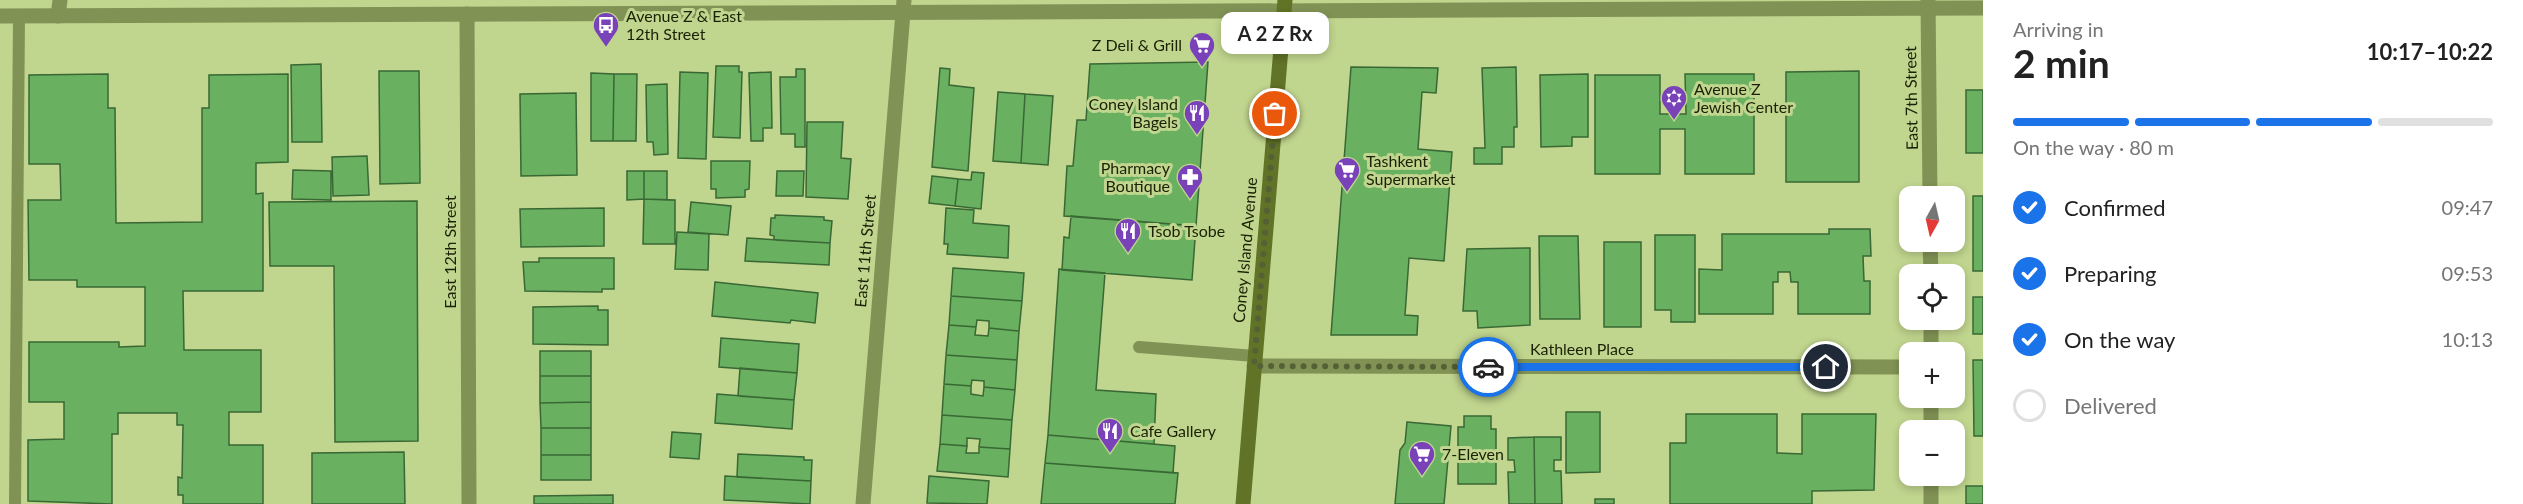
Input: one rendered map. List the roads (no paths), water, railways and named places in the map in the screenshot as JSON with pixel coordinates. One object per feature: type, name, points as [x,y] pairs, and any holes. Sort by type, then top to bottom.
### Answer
[{"type":"main road","name":"Coney Island Avenue","points":[[1243,504],[1284,5]]},
{"type":"street","points":[[58,16],[60,0]]},
{"type":"street","points":[[0,16],[467,7],[1928,4],[1983,8]]},
{"type":"street","name":"East 7th Street","points":[[1928,4],[1930,186]]},
{"type":"street","name":"East 11th Street","points":[[863,504],[903,6]]},
{"type":"street","name":"East 12th Street","points":[[467,7],[468,504]]},
{"type":"street","name":"Kathleen Place","points":[[1255,361],[1899,367]]},
{"type":"street","points":[[1931,486],[1931,504]]},
{"type":"lane","points":[[15,504],[19,16]]},
{"type":"lane","points":[[1139,347],[1255,361]]},
{"type":"place","name":"Avenue Z & East 12th Street","points":[[606,48]]},
{"type":"place","name":"Z Deli & Grill","points":[[1202,68]]},
{"type":"place","name":"A 2 Z Rx","points":[[1275,114]]},
{"type":"place","name":"Avenue Z Jewish Center","points":[[1674,121]]},
{"type":"place","name":"Coney Island Bagels","points":[[1197,136]]},
{"type":"place","name":"Tashkent Supermarket","points":[[1347,193]]},
{"type":"place","name":"Pharmacy Boutique","points":[[1190,200]]},
{"type":"place","name":"Tsob Tsobe","points":[[1128,254]]},
{"type":"place","name":"Cafe Gallery","points":[[1110,454]]},
{"type":"place","name":"7-Eleven","points":[[1422,477]]}]
